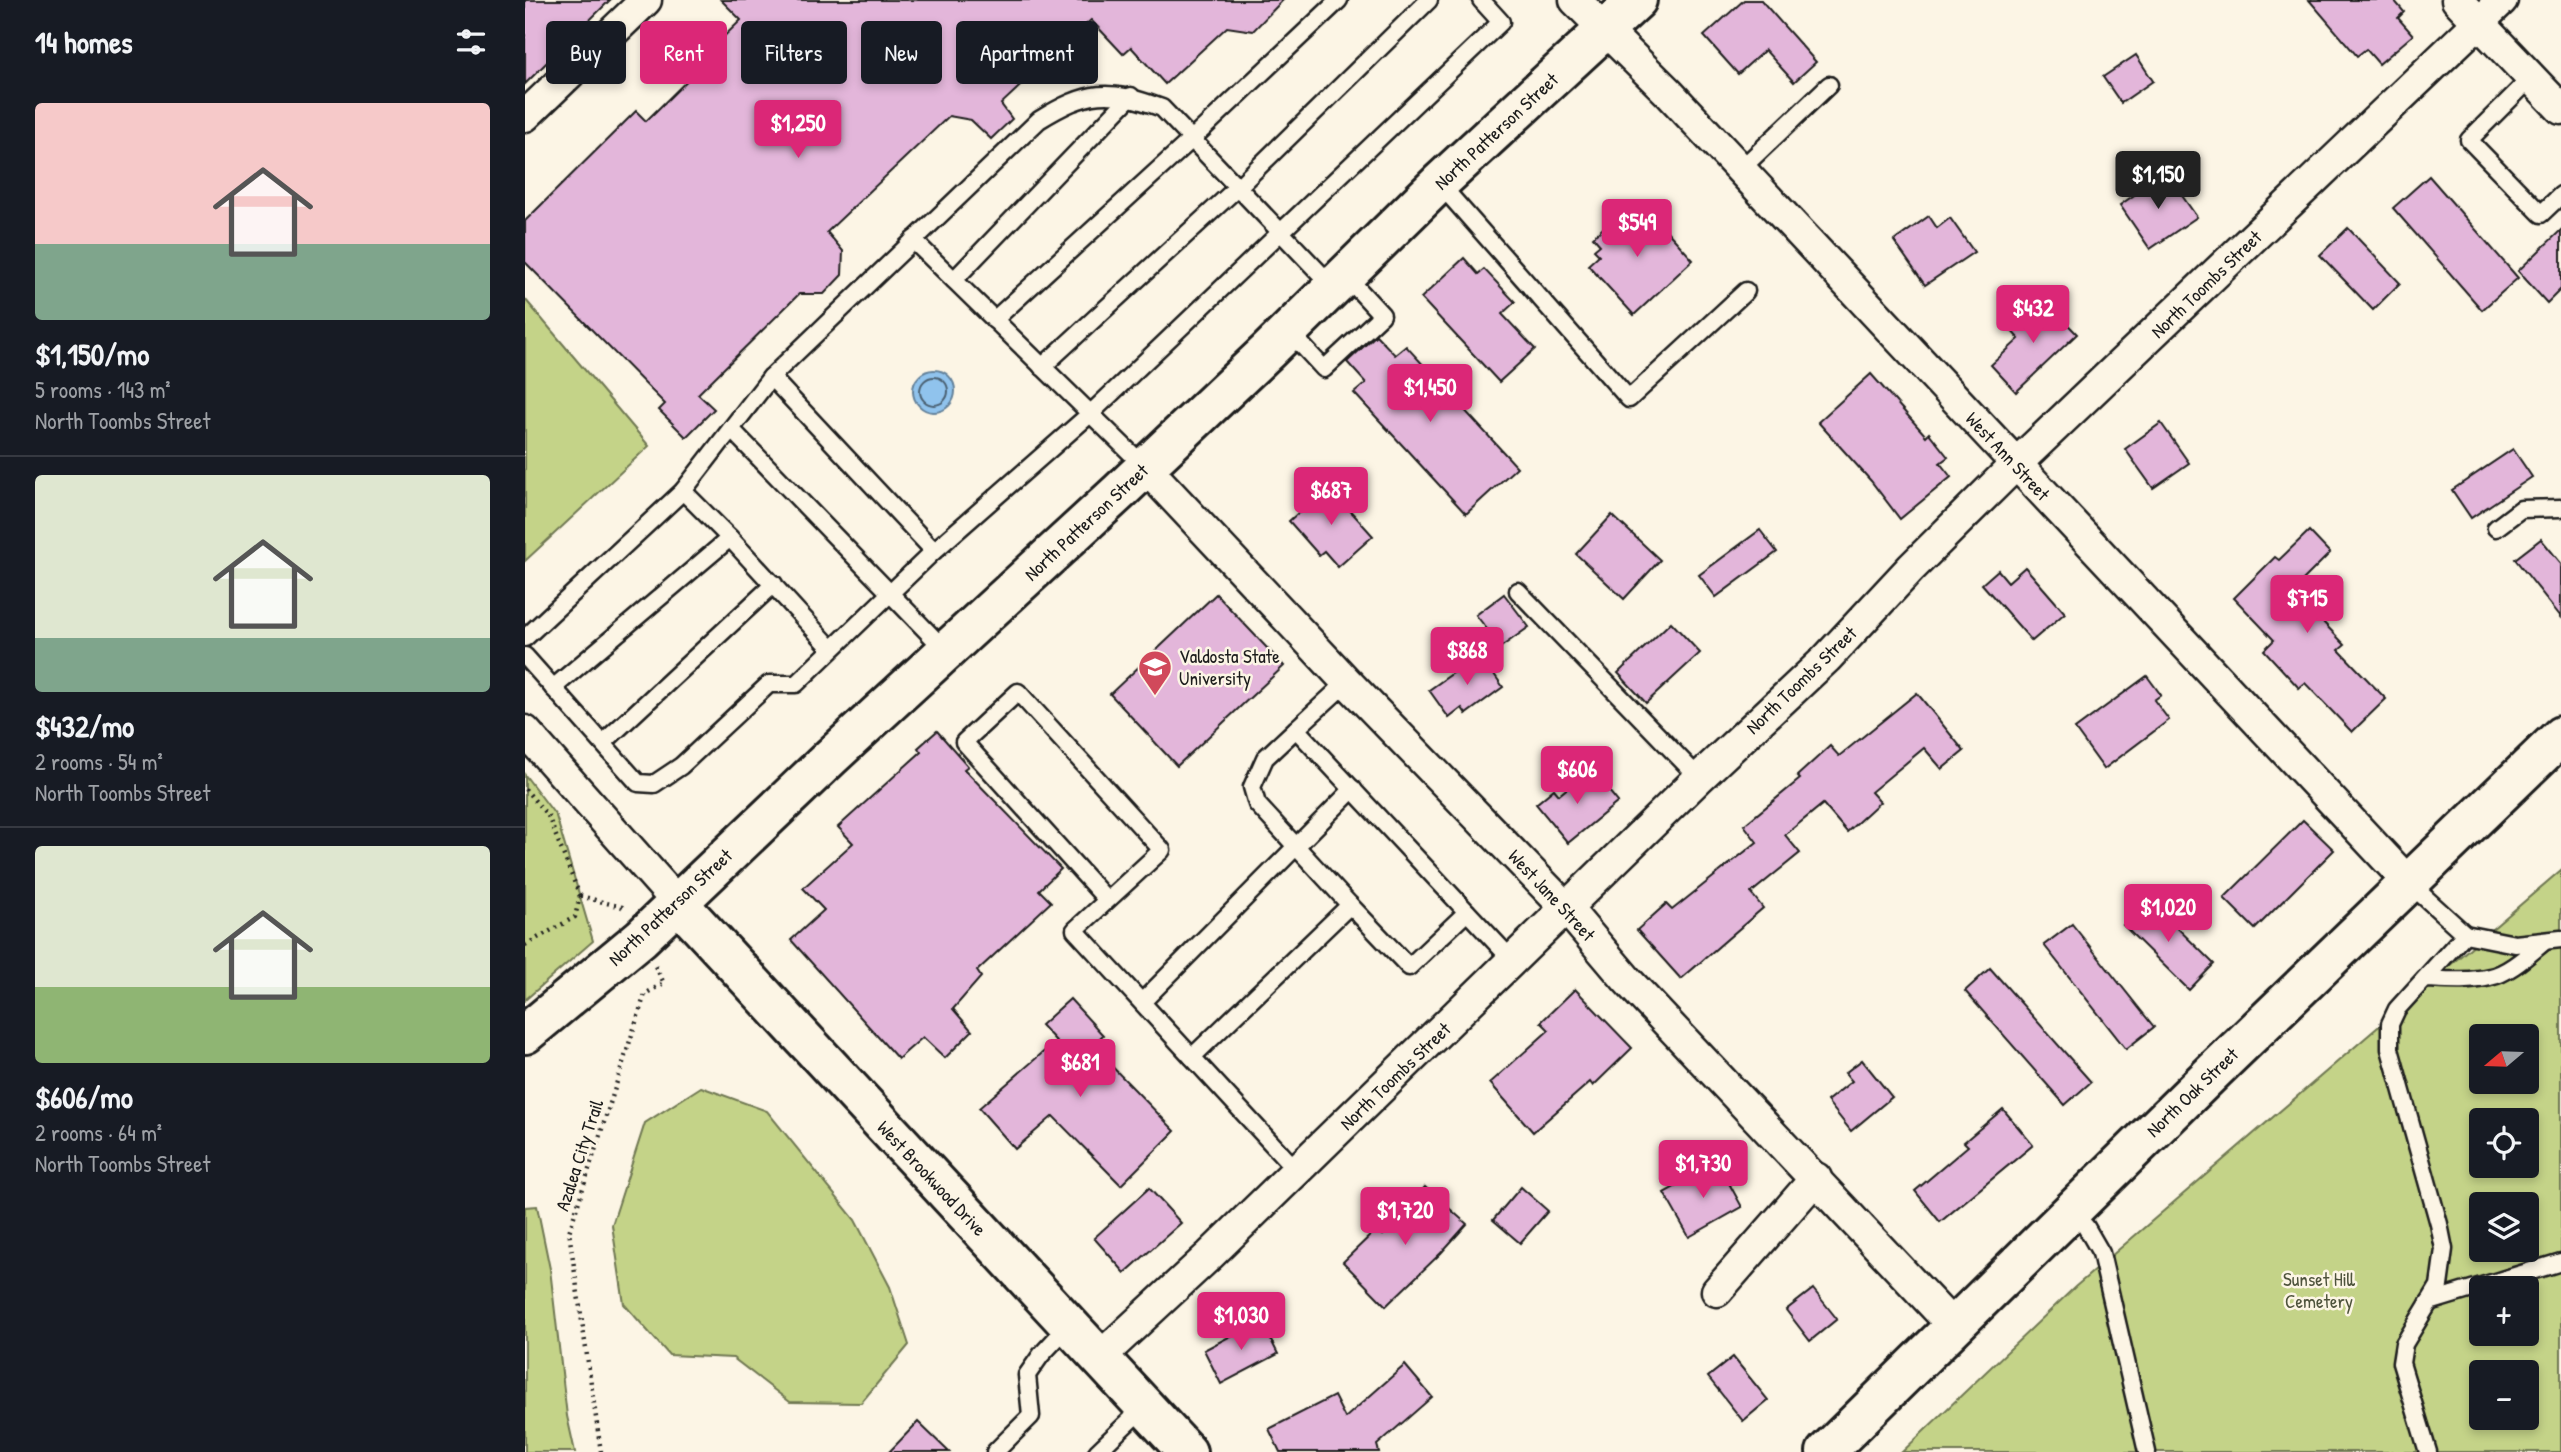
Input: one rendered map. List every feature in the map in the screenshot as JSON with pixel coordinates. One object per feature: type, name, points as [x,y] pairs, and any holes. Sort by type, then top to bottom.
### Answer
[{"type":"main road","name":"North Patterson Street","points":[[525,1034],[641,938],[1145,467],[1289,331],[1439,183],[1637,0]]},
{"type":"main road","name":"North Oak Street","points":[[1826,1452],[2215,1070],[2561,736]]},
{"type":"main road","name":"West Brookwood Drive","points":[[677,902],[1187,1452]]},
{"type":"street","points":[[525,116],[646,0]]},
{"type":"street","name":"West Ann Street","points":[[1575,0],[1741,169],[2409,883]]},
{"type":"street","points":[[2457,0],[2561,110]]},
{"type":"street","name":"North Toombs Street","points":[[1099,1358],[1297,1171],[1699,778],[1827,658],[1911,568],[2016,464],[2502,0]]},
{"type":"street","name":"West Jane Street","points":[[1145,467],[1347,682],[1567,909],[1627,980],[1954,1327]]},
{"type":"street","points":[[525,731],[677,902]]},
{"type":"street","points":[[1717,1291],[1816,1178]]},
{"type":"lane","points":[[994,320],[1339,0]]},
{"type":"lane","points":[[1042,367],[1238,187],[1429,0]]},
{"type":"lane","points":[[525,656],[638,783],[654,784],[681,766],[769,684],[796,684],[934,551],[1090,414],[1282,233],[1501,22],[1481,0]]},
{"type":"lane","points":[[2531,78],[2469,140],[2541,214],[2561,195]]},
{"type":"lane","points":[[1741,169],[1829,85]]},
{"type":"lane","points":[[525,638],[683,491],[771,377],[1038,120],[1066,103],[1103,94],[1131,96],[1163,108],[1282,233],[1382,315],[1324,369],[1289,331]]},
{"type":"lane","points":[[954,280],[1131,96]]},
{"type":"lane","points":[[1439,183],[1629,400],[1745,290]]},
{"type":"lane","points":[[913,240],[1145,467]]},
{"type":"lane","points":[[771,377],[934,551]]},
{"type":"lane","points":[[731,429],[946,651]]},
{"type":"lane","points":[[683,491],[774,584],[831,648]]},
{"type":"lane","points":[[2496,528],[2521,509],[2561,508]]},
{"type":"lane","points":[[553,688],[730,538]]},
{"type":"lane","points":[[603,743],[774,584]]},
{"type":"lane","points":[[1518,591],[1699,778]]},
{"type":"lane","points":[[1347,682],[1265,758],[1252,787],[1257,804],[1409,967],[1467,912]]},
{"type":"lane","points":[[1107,900],[964,742],[1018,692],[1162,850],[1075,930],[1297,1171]]},
{"type":"lane","points":[[1296,729],[1513,961]]},
{"type":"lane","points":[[1142,1002],[1353,789]]},
{"type":"lane","points":[[2409,883],[2465,934],[2515,944],[2553,940]]},
{"type":"lane","points":[[1192,1057],[1350,905]]},
{"type":"lane","points":[[2428,1452],[2401,1363],[2404,1343],[2439,1286],[2444,1249],[2390,1049],[2390,1024],[2397,1009],[2465,934]]},
{"type":"lane","points":[[2425,979],[2457,981],[2493,977],[2553,940]]},
{"type":"lane","points":[[2072,1211],[2086,1227],[2101,1253],[2147,1452]]},
{"type":"lane","points":[[2429,1302],[2561,1262]]},
{"type":"lane","points":[[995,1452],[1031,1416],[1027,1375],[1068,1326]]},
{"type":"lane","points":[[1097,1452],[1144,1407]]},
{"type":"path","points":[[525,789],[548,816],[580,896],[575,917],[525,945]]},
{"type":"path","name":"Azalea City Trail","points":[[601,1452],[569,1233],[645,994]]},
{"type":"green space","points":[[525,299],[649,446],[525,561]]},
{"type":"green space","points":[[525,775],[556,816],[593,941],[525,1000]]},
{"type":"green space","name":"Sunset Hill Cemetery","points":[[2561,870],[2561,1452],[1902,1452],[2075,1287]]},
{"type":"green space","points":[[701,1087],[767,1111],[855,1220],[890,1287],[909,1345],[861,1403],[790,1402],[733,1358],[669,1355],[624,1304],[612,1225],[645,1123]]},
{"type":"green space","points":[[537,1206],[550,1269],[567,1416],[575,1452],[525,1452],[525,1207]]},
{"type":"water","points":[[934,370],[949,376],[955,391],[949,406],[934,412],[919,406],[913,391],[919,376]]},
{"type":"building","points":[[525,0],[610,0],[589,21],[546,21],[546,63],[525,84]]},
{"type":"building","points":[[721,0],[1283,0],[1253,31],[1227,27],[1165,84],[1131,47],[1123,54],[1098,27],[1098,21],[956,21],[956,84],[1022,84],[1001,104],[1012,119],[991,139],[971,120],[949,116],[827,232],[843,251],[842,275],[824,294],[799,294],[698,394],[714,409],[686,437],[659,410],[665,404],[525,262],[525,221],[636,111],[646,121],[684,84],[727,84],[727,34],[741,20]]},
{"type":"building","points":[[1744,0],[1761,0],[1816,62],[1794,82],[1765,50],[1738,74],[1704,36]]},
{"type":"building","points":[[2309,0],[2394,0],[2404,12],[2398,18],[2413,35],[2379,64],[2366,49],[2357,56]]},
{"type":"building","points":[[2136,55],[2153,81],[2121,103],[2103,77]]},
{"type":"building","points":[[2166,173],[2197,217],[2150,249],[2120,205]]},
{"type":"building","points":[[2429,176],[2518,278],[2482,310],[2393,208]]},
{"type":"building","points":[[1646,208],[1693,260],[1634,315],[1588,265],[1599,255],[1594,250],[1600,245],[1593,237],[1618,215],[1625,222],[1632,215],[1635,219]]},
{"type":"building","points":[[1929,216],[1937,228],[1950,218],[1974,252],[1925,285],[1894,241]]},
{"type":"building","points":[[2348,228],[2400,283],[2373,310],[2320,255]]},
{"type":"building","points":[[2561,230],[2561,289],[2547,303],[2518,271]]},
{"type":"building","points":[[1464,258],[1478,274],[1484,269],[1515,302],[1502,314],[1535,349],[1499,382],[1421,298]]},
{"type":"building","points":[[2033,303],[2045,315],[2052,308],[2077,334],[2016,392],[1991,365],[2019,339],[2008,327]]},
{"type":"building","points":[[1376,335],[1395,355],[1406,346],[1517,467],[1466,514],[1354,393],[1366,383],[1347,362]]},
{"type":"building","points":[[1871,374],[1926,436],[1929,433],[1948,457],[1940,463],[1951,477],[1900,519],[1871,481],[1818,422]]},
{"type":"building","points":[[2161,423],[2189,463],[2153,488],[2125,449]]},
{"type":"building","points":[[2513,449],[2532,477],[2471,518],[2452,490]]},
{"type":"building","points":[[1328,486],[1373,536],[1338,567],[1324,551],[1319,555],[1289,521]]},
{"type":"building","points":[[1612,515],[1660,560],[1624,599],[1576,554]]},
{"type":"building","points":[[1760,530],[1777,552],[1716,597],[1699,575]]},
{"type":"building","points":[[2309,531],[2330,553],[2297,586],[2304,593],[2299,597],[2345,645],[2339,650],[2386,699],[2352,732],[2305,683],[2299,688],[2264,650],[2274,640],[2234,598],[2275,557],[2279,560]]},
{"type":"building","points":[[2541,539],[2561,563],[2561,617],[2515,559]]},
{"type":"building","points":[[2025,567],[2065,613],[2032,641],[1982,584],[1998,570],[2008,582]]},
{"type":"building","points":[[1216,594],[1284,666],[1177,766],[1110,694]]},
{"type":"building","points":[[1504,594],[1529,627],[1501,647],[1476,615]]},
{"type":"building","points":[[1671,622],[1700,653],[1646,703],[1618,673]]},
{"type":"building","points":[[1480,654],[1503,687],[1466,714],[1462,708],[1449,718],[1429,690]]},
{"type":"building","points":[[2147,676],[2161,695],[2154,700],[2169,720],[2104,769],[2075,729]]},
{"type":"building","points":[[1917,693],[1964,751],[1942,769],[1924,748],[1871,792],[1880,802],[1847,832],[1823,804],[1785,835],[1800,853],[1751,893],[1763,908],[1681,979],[1637,930],[1666,904],[1672,910],[1757,842],[1744,825],[1800,779],[1797,776],[1830,746],[1839,756]]},
{"type":"building","points":[[937,731],[968,766],[964,769],[1061,869],[1039,890],[1051,902],[977,971],[981,977],[953,1009],[972,1031],[945,1058],[923,1037],[898,1059],[791,940],[824,910],[803,888],[853,843],[838,827],[921,752],[918,748]]},
{"type":"building","points":[[1591,769],[1618,802],[1568,843],[1536,804],[1554,789],[1559,795]]},
{"type":"building","points":[[2303,820],[2334,850],[2255,929],[2224,898]]},
{"type":"building","points":[[2148,899],[2214,964],[2189,990],[2123,925]]},
{"type":"building","points":[[2072,924],[2154,1027],[2126,1049],[2044,945]]},
{"type":"building","points":[[1990,968],[2091,1082],[2065,1105],[1965,991]]},
{"type":"building","points":[[1575,989],[1632,1048],[1593,1086],[1590,1082],[1533,1132],[1490,1083],[1549,1030],[1541,1022]]},
{"type":"building","points":[[1070,999],[1103,1035],[1092,1046],[1175,1131],[1121,1185],[1053,1116],[1015,1149],[979,1108],[1056,1041],[1041,1025]]},
{"type":"building","points":[[1862,1060],[1892,1097],[1851,1131],[1827,1101],[1852,1081],[1845,1073]]},
{"type":"building","points":[[2003,1109],[2033,1145],[1940,1222],[1915,1191],[1968,1146],[1964,1142]]},
{"type":"building","points":[[1718,1163],[1742,1207],[1689,1237],[1664,1193]]},
{"type":"building","points":[[1425,1187],[1467,1224],[1386,1306],[1343,1262],[1377,1229],[1383,1235]]},
{"type":"building","points":[[1521,1187],[1548,1211],[1520,1243],[1493,1220]]},
{"type":"building","points":[[1149,1188],[1181,1223],[1125,1273],[1094,1238]]},
{"type":"building","points":[[1813,1289],[1837,1319],[1810,1341],[1786,1310]]},
{"type":"building","points":[[1261,1320],[1278,1354],[1221,1384],[1204,1350]]},
{"type":"building","points":[[1733,1357],[1768,1400],[1743,1421],[1708,1377]]},
{"type":"building","points":[[1405,1365],[1432,1397],[1377,1445],[1379,1452],[1280,1452],[1269,1429],[1334,1396],[1345,1418]]},
{"type":"building","points":[[918,1422],[949,1452],[889,1452]]},
{"type":"place","name":"Valdosta State University","points":[[1155,697]]}]
